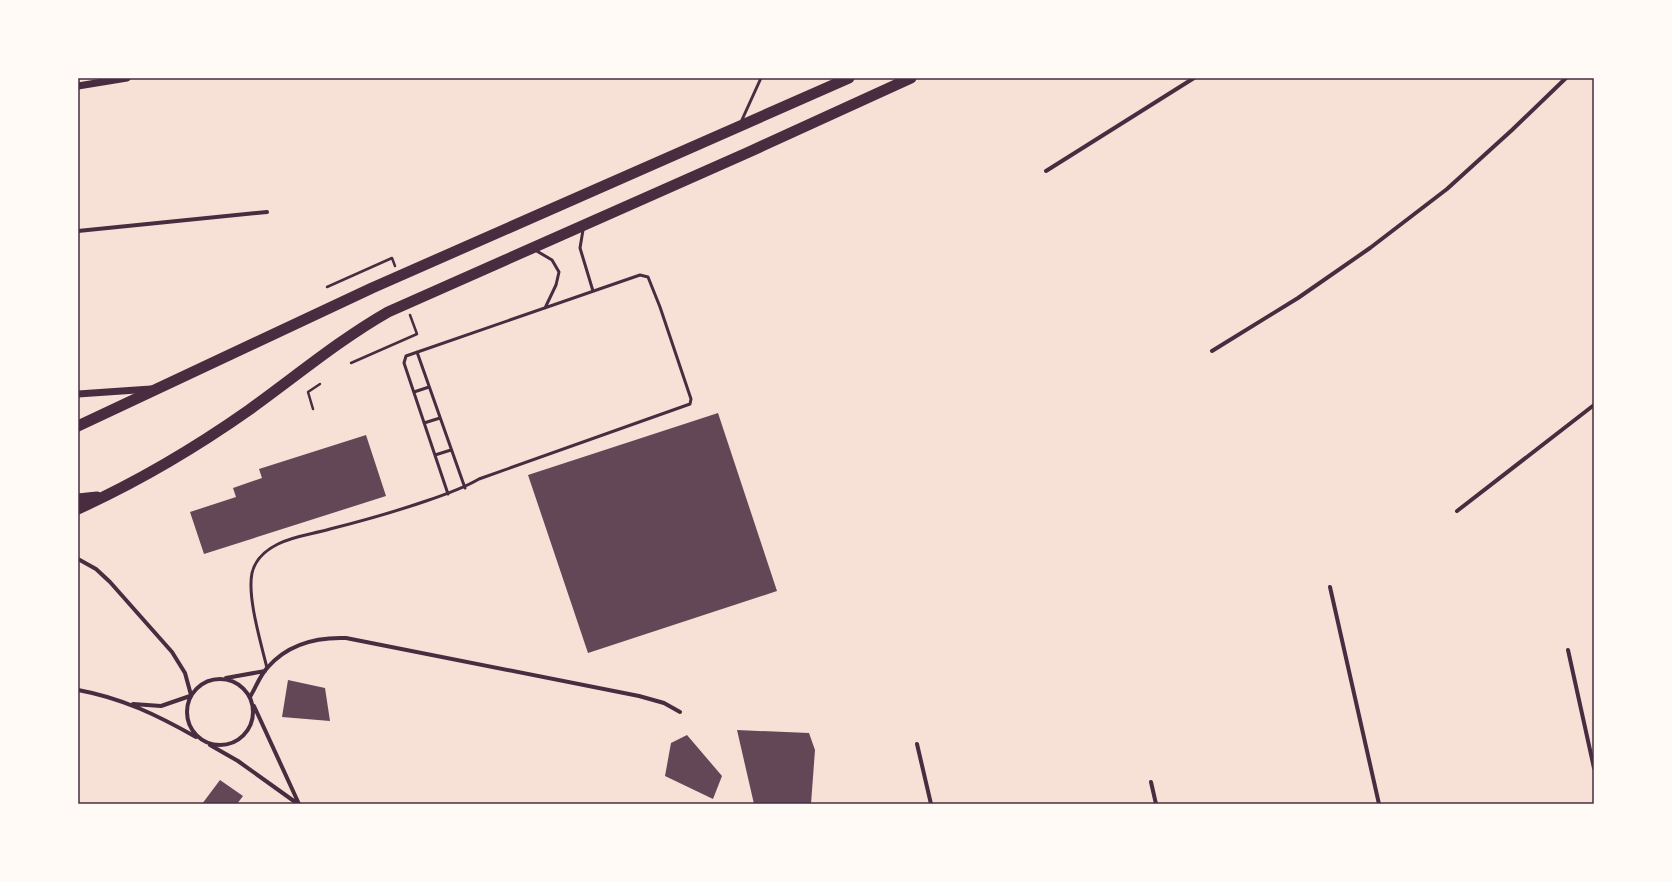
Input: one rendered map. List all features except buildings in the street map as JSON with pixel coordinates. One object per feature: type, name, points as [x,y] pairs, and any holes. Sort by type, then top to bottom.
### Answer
[{"type":"highway","points":[[78,426],[379,285],[849,78]]},
{"type":"highway","points":[[78,509],[105,497],[200,442],[248,411],[362,327],[388,312],[584,226],[911,78]]},
{"type":"highway","points":[[78,499],[105,497]]},
{"type":"street","points":[[78,86],[127,78]]},
{"type":"street","points":[[1046,171],[1194,78]]},
{"type":"street","points":[[1212,351],[1298,298],[1370,248],[1447,189],[1566,78]]},
{"type":"street","points":[[78,231],[267,212]]},
{"type":"street","points":[[78,394],[155,389]]},
{"type":"street","points":[[1457,511],[1594,405]]},
{"type":"street","points":[[78,559],[96,569],[110,582],[172,652],[186,673],[190,696]]},
{"type":"street","points":[[1330,587],[1379,804]]},
{"type":"street","points":[[250,696],[266,669],[279,656],[293,647],[309,641],[329,637],[346,638],[646,698],[664,703],[680,712]]},
{"type":"street","points":[[1568,650],[1594,768]]},
{"type":"street","points":[[201,740],[189,725],[186,715],[190,696],[197,687],[214,678],[224,678],[266,669]]},
{"type":"street","points":[[129,703],[201,740],[217,745],[228,744],[238,740],[246,733],[252,724],[254,714],[250,696],[242,686],[234,681],[224,678]]},
{"type":"street","points":[[78,690],[129,703],[161,706],[190,696]]},
{"type":"street","points":[[252,703],[298,804]]},
{"type":"street","points":[[206,742],[238,761],[298,804]]},
{"type":"street","points":[[917,744],[931,804]]},
{"type":"street","points":[[1151,782],[1156,804]]},
{"type":"lane","points":[[739,126],[761,78]]},
{"type":"lane","points":[[584,226],[580,248],[593,291]]},
{"type":"lane","points":[[532,248],[552,260],[559,272],[556,285],[545,308]]},
{"type":"lane","points":[[266,669],[251,595],[251,582],[253,571],[259,559],[279,544],[384,515],[448,494],[465,488],[479,479],[690,404],[691,399],[648,276],[640,275],[406,356],[404,363],[448,494]]},
{"type":"lane","points":[[417,352],[465,488]]},
{"type":"lane","points":[[414,392],[429,387]]},
{"type":"lane","points":[[424,423],[440,418]]},
{"type":"lane","points":[[435,455],[451,450]]},
{"type":"path","points":[[313,409],[308,392],[320,384]]}]
